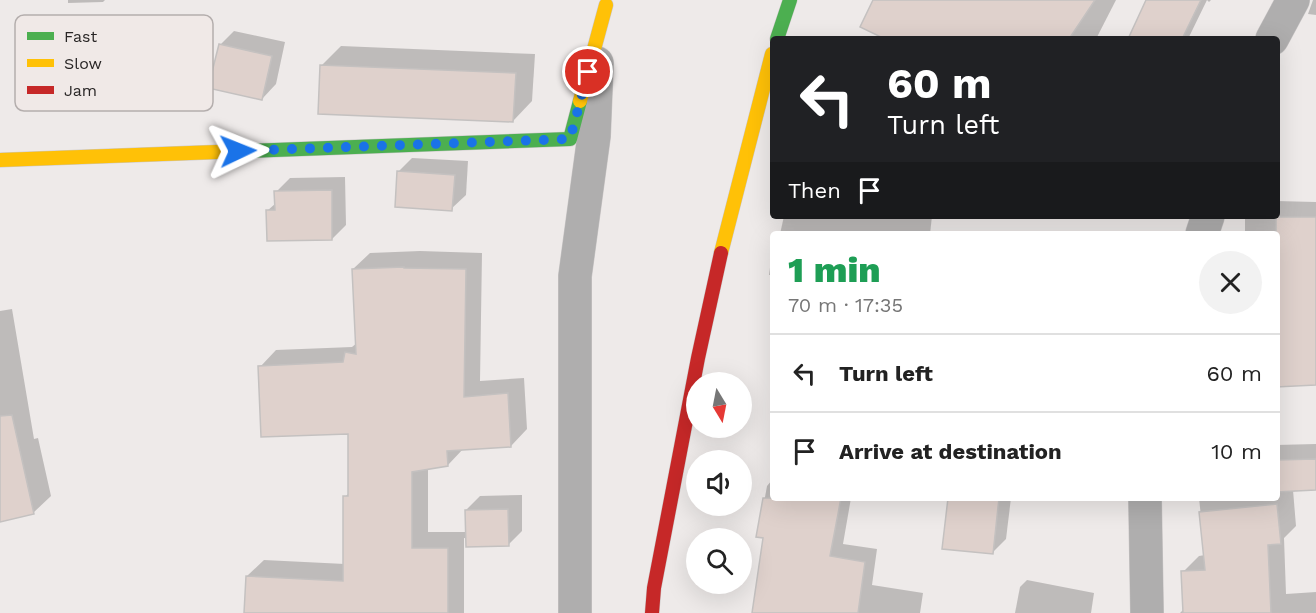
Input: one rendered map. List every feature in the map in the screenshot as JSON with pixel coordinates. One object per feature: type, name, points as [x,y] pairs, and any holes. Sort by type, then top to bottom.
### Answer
[{"type":"street","points":[[778,36],[790,0]]},
{"type":"street","points":[[1274,36],[1293,0]]},
{"type":"street","points":[[0,160],[570,139],[608,3]]},
{"type":"street","points":[[575,613],[574,276],[594,136],[597,59],[608,3]]},
{"type":"street","points":[[652,613],[654,588],[698,358],[726,231],[770,74]]},
{"type":"street","points":[[1145,501],[1148,613]]},
{"type":"building","points":[[873,0],[1095,0],[1071,36],[879,36],[860,27]]},
{"type":"building","points":[[1146,0],[1201,0],[1183,36],[1129,36]]},
{"type":"building","points":[[219,44],[272,56],[262,100],[213,89],[213,68]]},
{"type":"building","points":[[320,65],[516,73],[513,122],[318,114]]},
{"type":"building","points":[[397,171],[455,175],[452,211],[395,207]]},
{"type":"building","points":[[332,190],[332,240],[267,241],[266,210],[275,210],[274,191]]},
{"type":"building","points":[[1280,217],[1316,217],[1316,385],[1280,387],[1280,231],[1276,231],[1276,219]]},
{"type":"building","points":[[404,267],[466,269],[464,397],[508,393],[511,447],[447,451],[448,466],[412,472],[412,548],[448,548],[448,613],[244,613],[246,576],[343,581],[343,496],[348,496],[348,434],[261,437],[258,366],[343,362],[345,352],[356,354],[352,269]]},
{"type":"building","points":[[12,415],[34,514],[0,522],[0,416]]},
{"type":"building","points":[[1316,459],[1316,490],[1280,492],[1280,460]]},
{"type":"building","points":[[763,498],[770,498],[770,501],[840,501],[830,556],[865,562],[858,613],[752,613],[763,538],[756,537]]},
{"type":"building","points":[[948,501],[999,501],[993,554],[942,549]]},
{"type":"building","points":[[1277,504],[1281,544],[1268,545],[1271,613],[1183,613],[1181,571],[1205,570],[1199,512]]},
{"type":"building","points":[[508,509],[509,546],[466,547],[465,510]]},
{"type":"traffic: fast","points":[[778,36],[790,0]]},
{"type":"traffic: fast","points":[[244,151],[570,139],[580,101]]},
{"type":"traffic: slow","points":[[580,101],[606,5]]},
{"type":"traffic: slow","points":[[721,253],[770,62]]},
{"type":"traffic: slow","points":[[0,160],[244,151]]},
{"type":"traffic: jam","points":[[652,613],[654,588],[698,358],[721,253]]},
{"type":"route","points":[[238,151],[570,139],[588,72]]}]
